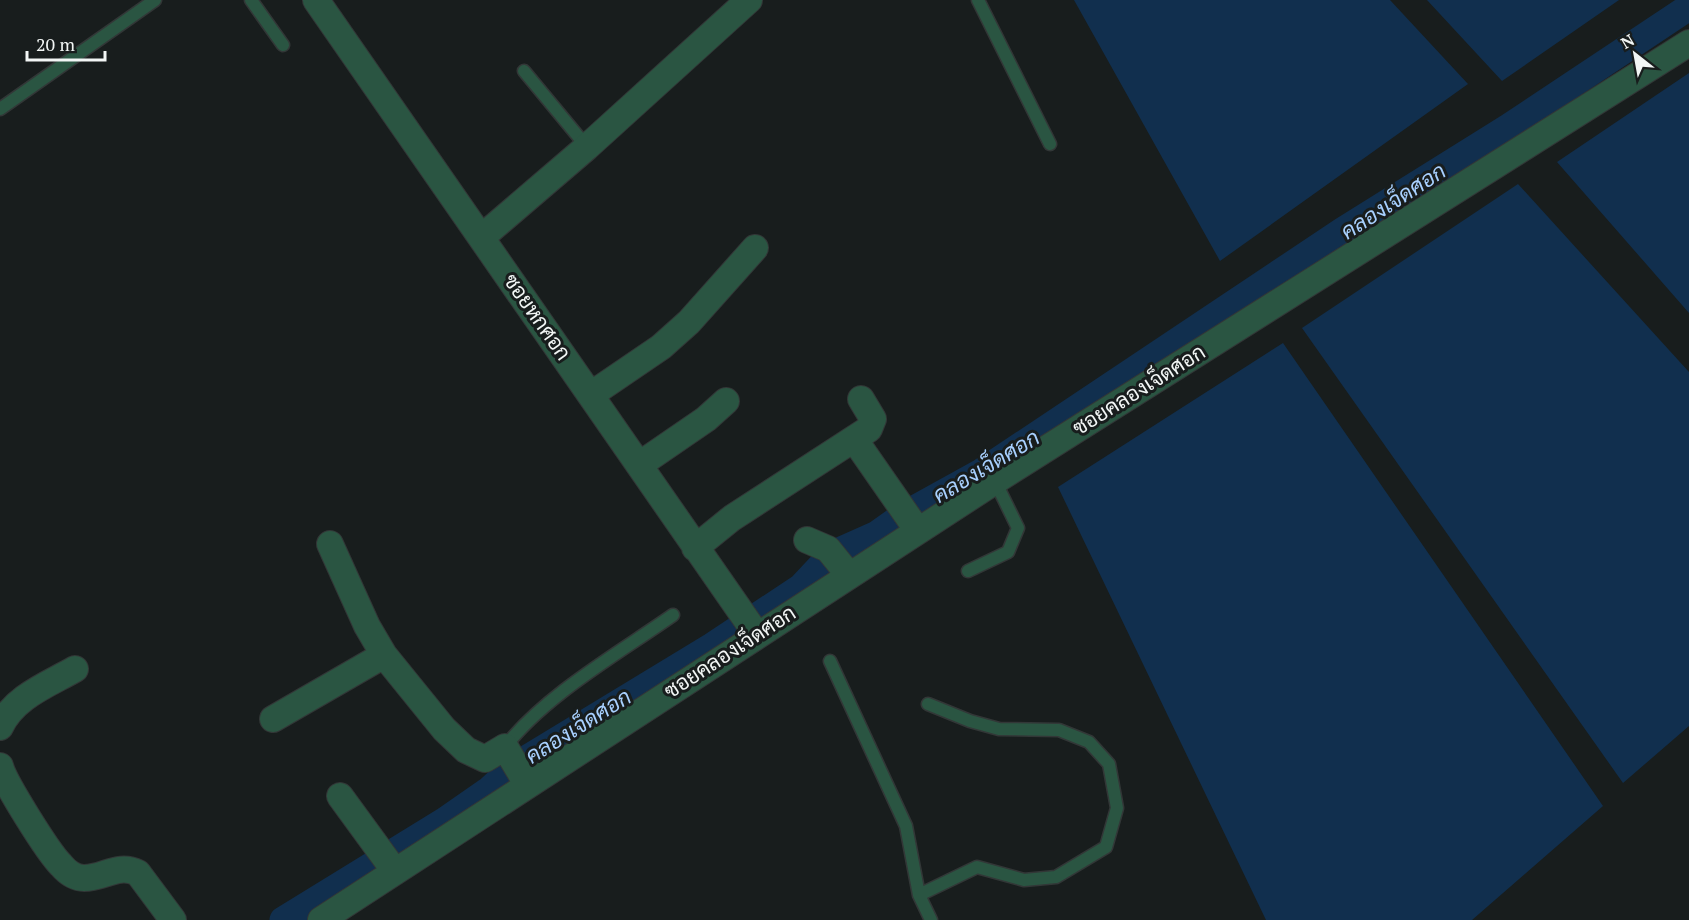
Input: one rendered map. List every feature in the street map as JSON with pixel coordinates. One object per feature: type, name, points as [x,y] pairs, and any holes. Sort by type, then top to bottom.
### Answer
[{"type":"street","name":"ซอยหกศอก","points":[[316,0],[482,237],[600,389],[703,541],[757,635]]},
{"type":"street","points":[[482,237],[587,147],[749,0]]},
{"type":"street","name":"ซอยคลองเจ็ดศอก","points":[[321,920],[525,781],[757,635],[831,557],[908,517],[995,481],[1689,43]]},
{"type":"street","points":[[600,389],[661,347],[689,322],[755,248]]},
{"type":"street","points":[[703,541],[732,518],[869,429],[873,419],[861,399]]},
{"type":"street","points":[[647,460],[679,439],[726,401]]},
{"type":"street","points":[[854,439],[908,517]]},
{"type":"street","points":[[330,544],[367,626],[384,655],[444,729],[466,750],[485,759],[507,750],[525,781]]},
{"type":"street","points":[[273,719],[384,655]]},
{"type":"street","points":[[0,727],[7,713],[26,697],[75,669]]},
{"type":"street","points":[[0,766],[42,839],[59,864],[72,876],[86,878],[116,869],[129,868],[138,873],[173,920]]},
{"type":"street","points":[[340,796],[394,870]]},
{"type":"lane","points":[[0,109],[155,0]]},
{"type":"lane","points":[[251,0],[283,45]]},
{"type":"lane","points":[[978,0],[1050,144]]},
{"type":"lane","points":[[524,70],[587,147]]},
{"type":"lane","points":[[968,572],[1008,552],[1018,528],[995,481]]},
{"type":"lane","points":[[507,750],[518,730],[549,702],[673,615]]},
{"type":"lane","points":[[830,661],[906,826],[919,895],[931,920]]},
{"type":"lane","points":[[919,895],[977,867],[1024,880],[1056,877],[1106,847],[1117,808],[1109,764],[1089,742],[1059,730],[999,729],[928,704]]},
{"type":"water","points":[[1074,0],[1390,0],[1468,84],[1220,261]]},
{"type":"water","points":[[1427,0],[1619,0],[1502,81]]},
{"type":"water","points":[[1689,73],[1689,313],[1557,162]]},
{"type":"water","points":[[1518,184],[1689,372],[1689,726],[1623,783],[1302,328]]},
{"type":"water","points":[[1283,343],[1603,806],[1472,920],[1266,920],[1058,487]]},
{"type":"waterway","name":"คลองเจ็ดศอก","points":[[283,920],[444,821],[490,789],[516,765],[712,646],[801,587],[832,554],[877,534],[905,514],[981,472],[1342,231],[1507,128],[1689,7]]}]
